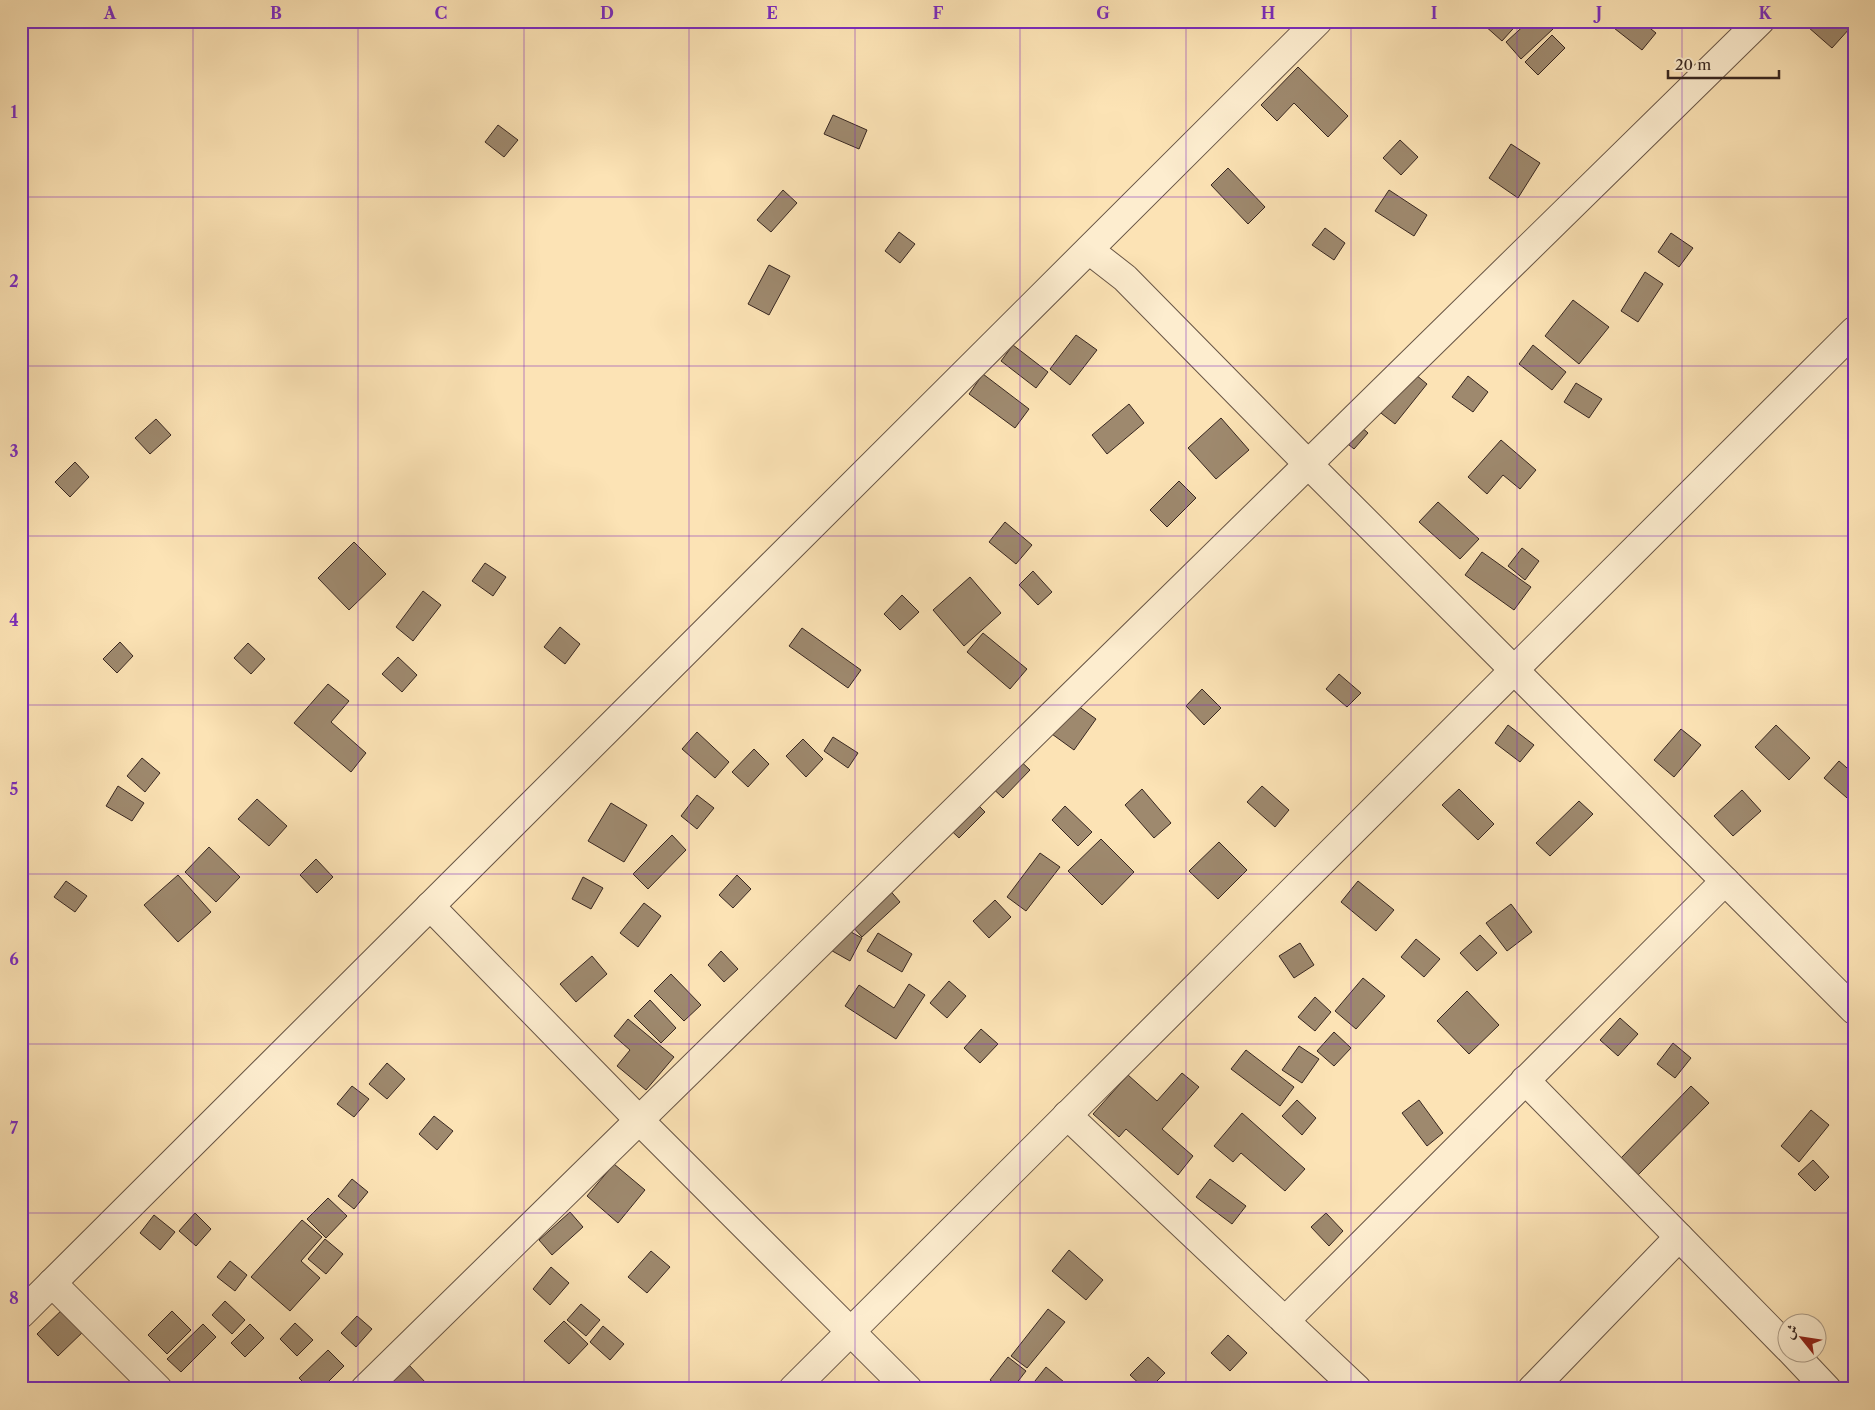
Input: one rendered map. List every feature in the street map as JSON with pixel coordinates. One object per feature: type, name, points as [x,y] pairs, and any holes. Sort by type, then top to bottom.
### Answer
[{"type":"street","points":[[21,1314],[1318,21]]},
{"type":"street","points":[[365,1389],[1760,21]]},
{"type":"street","points":[[1089,250],[1125,278],[1308,464],[1854,1010]]},
{"type":"street","points":[[793,1389],[1854,331]]},
{"type":"street","points":[[1285,1321],[1725,881]]},
{"type":"street","points":[[430,906],[639,1120],[908,1389]]},
{"type":"street","points":[[1525,1080],[1778,1338]]},
{"type":"street","points":[[1068,1115],[1357,1389]]},
{"type":"street","points":[[1532,1389],[1679,1238]]},
{"type":"street","points":[[52,1283],[158,1389]]},
{"type":"street","points":[[1801,1362],[1827,1389]]},
{"type":"building","points":[[1487,21],[1520,21],[1502,41],[1484,25]]},
{"type":"building","points":[[1529,21],[1546,21],[1553,29],[1521,59],[1506,42]]},
{"type":"building","points":[[1605,21],[1641,21],[1656,33],[1642,50]]},
{"type":"building","points":[[1813,21],[1842,21],[1850,28],[1832,48],[1808,27]]},
{"type":"building","points":[[1552,35],[1565,48],[1538,75],[1525,62]]},
{"type":"building","points":[[1298,67],[1348,116],[1328,137],[1294,103],[1277,121],[1261,105]]},
{"type":"building","points":[[833,115],[867,130],[859,149],[824,134]]},
{"type":"building","points":[[498,125],[518,140],[504,157],[485,142]]},
{"type":"building","points":[[1400,140],[1418,157],[1401,175],[1383,158]]},
{"type":"building","points":[[1511,144],[1540,163],[1518,198],[1489,178]]},
{"type":"building","points":[[1228,168],[1265,207],[1248,224],[1211,185]]},
{"type":"building","points":[[783,190],[797,203],[771,232],[757,220]]},
{"type":"building","points":[[1389,190],[1427,215],[1414,236],[1375,211]]},
{"type":"building","points":[[1325,228],[1345,243],[1334,260],[1312,245]]},
{"type":"building","points":[[899,232],[915,244],[900,263],[885,251]]},
{"type":"building","points":[[1671,233],[1693,248],[1679,267],[1658,252]]},
{"type":"building","points":[[769,265],[790,276],[769,315],[748,304]]},
{"type":"building","points":[[1645,272],[1663,284],[1638,322],[1621,311]]},
{"type":"building","points":[[1573,300],[1609,327],[1579,364],[1545,336]]},
{"type":"building","points":[[1076,335],[1097,350],[1070,385],[1050,369]]},
{"type":"building","points":[[1013,345],[1048,372],[1036,388],[1001,361]]},
{"type":"building","points":[[1533,345],[1566,372],[1552,390],[1519,364]]},
{"type":"building","points":[[1410,370],[1427,384],[1395,424],[1377,410]]},
{"type":"building","points":[[983,374],[1029,409],[1015,428],[969,394]]},
{"type":"building","points":[[1468,376],[1488,392],[1473,412],[1452,397]]},
{"type":"building","points":[[1576,383],[1602,399],[1589,418],[1564,402]]},
{"type":"building","points":[[1129,404],[1144,423],[1107,454],[1092,435]]},
{"type":"building","points":[[1221,418],[1249,450],[1216,479],[1188,448]]},
{"type":"building","points":[[1351,418],[1368,433],[1354,449],[1337,435]]},
{"type":"building","points":[[156,419],[171,435],[150,454],[135,438]]},
{"type":"building","points":[[1501,440],[1536,470],[1520,489],[1503,475],[1487,494],[1468,477]]},
{"type":"building","points":[[75,462],[89,477],[70,497],[55,482]]},
{"type":"building","points":[[1179,481],[1196,498],[1167,527],[1150,510]]},
{"type":"building","points":[[1438,502],[1479,539],[1460,559],[1419,522]]},
{"type":"building","points":[[1005,522],[1032,545],[1016,564],[989,542]]},
{"type":"building","points":[[354,542],[386,574],[349,610],[318,578]]},
{"type":"building","points":[[1522,548],[1539,561],[1525,580],[1508,566]]},
{"type":"building","points":[[1482,552],[1531,587],[1514,610],[1465,575]]},
{"type":"building","points":[[485,563],[506,577],[493,596],[472,581]]},
{"type":"building","points":[[1033,571],[1052,592],[1038,605],[1019,585]]},
{"type":"building","points":[[970,577],[1001,613],[964,646],[933,610]]},
{"type":"building","points":[[423,591],[441,605],[413,641],[396,627]]},
{"type":"building","points":[[902,595],[919,612],[900,630],[884,614]]},
{"type":"building","points":[[560,627],[580,644],[565,664],[544,647]]},
{"type":"building","points":[[802,628],[861,670],[848,688],[789,646]]},
{"type":"building","points":[[983,633],[1027,669],[1010,689],[967,652]]},
{"type":"building","points":[[120,642],[133,656],[117,673],[103,659]]},
{"type":"building","points":[[248,643],[265,659],[251,674],[234,658]]},
{"type":"building","points":[[398,657],[417,675],[402,692],[382,674]]},
{"type":"building","points":[[1339,674],[1361,693],[1347,707],[1326,689]]},
{"type":"building","points":[[328,684],[349,701],[331,722],[366,753],[351,772],[294,723]]},
{"type":"building","points":[[1202,689],[1221,708],[1204,725],[1186,706]]},
{"type":"building","points":[[1067,698],[1096,719],[1074,750],[1045,729]]},
{"type":"building","points":[[1508,725],[1534,745],[1520,762],[1495,743]]},
{"type":"building","points":[[1776,725],[1810,758],[1789,780],[1755,747]]},
{"type":"building","points":[[1681,729],[1701,745],[1674,777],[1654,760]]},
{"type":"building","points":[[697,732],[729,762],[715,778],[682,749]]},
{"type":"building","points":[[833,737],[858,753],[848,768],[824,751]]},
{"type":"building","points":[[803,739],[823,759],[806,777],[786,756]]},
{"type":"building","points":[[754,749],[769,764],[748,787],[732,772]]},
{"type":"building","points":[[1013,754],[1030,770],[1003,798],[986,782]]},
{"type":"building","points":[[142,758],[160,773],[145,792],[127,776]]},
{"type":"building","points":[[1839,761],[1854,774],[1854,804],[1824,778]]},
{"type":"building","points":[[118,786],[144,803],[132,821],[106,806]]},
{"type":"building","points":[[1262,786],[1289,810],[1275,827],[1247,802]]},
{"type":"building","points":[[1142,789],[1171,823],[1154,838],[1125,805]]},
{"type":"building","points":[[1459,789],[1494,824],[1478,840],[1442,805]]},
{"type":"building","points":[[1742,790],[1761,811],[1733,836],[1714,816]]},
{"type":"building","points":[[965,792],[985,812],[959,838],[939,819]]},
{"type":"building","points":[[697,795],[714,808],[697,829],[681,816]]},
{"type":"building","points":[[257,799],[287,826],[269,846],[238,819]]},
{"type":"building","points":[[1579,801],[1593,814],[1550,856],[1536,843]]},
{"type":"building","points":[[611,803],[647,825],[624,862],[588,841]]},
{"type":"building","points":[[1065,806],[1092,832],[1078,846],[1052,820]]},
{"type":"building","points":[[672,835],[686,850],[648,889],[633,874]]},
{"type":"building","points":[[1101,839],[1134,872],[1102,905],[1068,871]]},
{"type":"building","points":[[1219,842],[1247,870],[1218,899],[1189,871]]},
{"type":"building","points":[[209,847],[240,877],[216,902],[185,872]]},
{"type":"building","points":[[1040,853],[1060,867],[1026,911],[1007,897]]},
{"type":"building","points":[[316,859],[333,877],[317,893],[300,875]]},
{"type":"building","points":[[178,875],[211,912],[178,942],[144,905]]},
{"type":"building","points":[[737,875],[751,889],[733,908],[719,895]]},
{"type":"building","points":[[583,877],[603,888],[591,909],[572,899]]},
{"type":"building","points":[[66,881],[87,896],[75,912],[54,897]]},
{"type":"building","points":[[1358,881],[1394,910],[1376,931],[1341,902]]},
{"type":"building","points":[[887,887],[900,902],[862,937],[849,923]]},
{"type":"building","points":[[995,900],[1011,917],[989,938],[973,921]]},
{"type":"building","points":[[644,903],[661,916],[638,947],[620,933]]},
{"type":"building","points":[[1511,904],[1532,932],[1507,951],[1486,923]]},
{"type":"building","points":[[840,926],[862,938],[850,961],[827,948]]},
{"type":"building","points":[[878,933],[912,954],[902,972],[867,951]]},
{"type":"building","points":[[1480,935],[1497,953],[1477,971],[1460,953]]},
{"type":"building","points":[[1416,939],[1440,959],[1424,977],[1401,957]]},
{"type":"building","points":[[1300,943],[1314,965],[1294,978],[1279,956]]},
{"type":"building","points":[[721,951],[738,969],[724,982],[708,965]]},
{"type":"building","points":[[592,956],[607,974],[576,1002],[560,984]]},
{"type":"building","points":[[671,974],[701,1005],[684,1021],[654,991]]},
{"type":"building","points":[[1363,978],[1385,996],[1356,1029],[1335,1011]]},
{"type":"building","points":[[949,981],[966,996],[947,1018],[930,1003]]},
{"type":"building","points":[[909,984],[925,995],[896,1039],[845,1006],[859,985],[894,1008]]},
{"type":"building","points":[[1467,991],[1499,1025],[1469,1054],[1437,1021]]},
{"type":"building","points":[[1315,997],[1331,1012],[1315,1031],[1298,1017]]},
{"type":"building","points":[[650,1000],[676,1028],[661,1043],[634,1016]]},
{"type":"building","points":[[1620,1018],[1638,1034],[1618,1056],[1600,1040]]},
{"type":"building","points":[[628,1019],[674,1057],[646,1090],[617,1066],[630,1050],[614,1036]]},
{"type":"building","points":[[981,1029],[998,1044],[980,1063],[964,1048]]},
{"type":"building","points":[[1334,1032],[1351,1048],[1334,1066],[1317,1051]]},
{"type":"building","points":[[1673,1043],[1691,1058],[1675,1078],[1657,1064]]},
{"type":"building","points":[[1299,1046],[1319,1059],[1302,1083],[1282,1070]]},
{"type":"building","points":[[1246,1050],[1294,1087],[1280,1106],[1231,1069]]},
{"type":"building","points":[[387,1063],[405,1079],[387,1099],[369,1084]]},
{"type":"building","points":[[1182,1073],[1199,1087],[1162,1129],[1193,1156],[1178,1175],[1126,1129],[1119,1137],[1093,1114],[1128,1075],[1157,1101]]},
{"type":"building","points":[[352,1086],[369,1099],[354,1117],[337,1104]]},
{"type":"building","points":[[1691,1086],[1709,1103],[1638,1175],[1621,1158]]},
{"type":"building","points":[[1297,1100],[1316,1118],[1302,1135],[1282,1116]]},
{"type":"building","points":[[1419,1100],[1443,1133],[1427,1146],[1402,1113]]},
{"type":"building","points":[[1811,1110],[1829,1125],[1799,1162],[1781,1146]]},
{"type":"building","points":[[1242,1113],[1305,1169],[1285,1191],[1241,1153],[1233,1162],[1214,1146]]},
{"type":"building","points":[[434,1116],[453,1131],[437,1150],[419,1134]]},
{"type":"building","points":[[1813,1160],[1829,1177],[1815,1191],[1798,1174]]},
{"type":"building","points":[[614,1164],[645,1190],[618,1223],[587,1196]]},
{"type":"building","points":[[352,1179],[368,1192],[354,1209],[338,1196]]},
{"type":"building","points":[[1210,1179],[1246,1206],[1232,1224],[1196,1197]]},
{"type":"building","points":[[328,1198],[347,1216],[326,1238],[307,1219]]},
{"type":"building","points":[[570,1212],[583,1227],[552,1255],[539,1240]]},
{"type":"building","points":[[195,1213],[211,1229],[196,1246],[179,1231]]},
{"type":"building","points":[[1326,1213],[1343,1231],[1329,1246],[1311,1227]]},
{"type":"building","points":[[154,1215],[175,1232],[160,1250],[140,1233]]},
{"type":"building","points":[[302,1220],[322,1237],[301,1261],[320,1278],[290,1311],[251,1277]]},
{"type":"building","points":[[325,1239],[343,1254],[326,1274],[308,1259]]},
{"type":"building","points":[[1069,1250],[1103,1280],[1086,1300],[1052,1271]]},
{"type":"building","points":[[651,1251],[670,1267],[647,1293],[628,1277]]},
{"type":"building","points":[[230,1261],[247,1275],[235,1291],[217,1277]]},
{"type":"building","points":[[551,1267],[569,1283],[550,1305],[533,1289]]},
{"type":"building","points":[[225,1301],[245,1320],[232,1334],[212,1315]]},
{"type":"building","points":[[581,1304],[600,1320],[586,1336],[567,1320]]},
{"type":"building","points":[[66,1306],[87,1328],[58,1356],[37,1334]]},
{"type":"building","points":[[1048,1309],[1065,1322],[1027,1368],[1011,1356]]},
{"type":"building","points":[[172,1311],[191,1330],[167,1354],[148,1335]]},
{"type":"building","points":[[357,1316],[372,1329],[356,1347],[341,1333]]},
{"type":"building","points":[[564,1321],[588,1344],[569,1364],[544,1341]]},
{"type":"building","points":[[295,1323],[313,1340],[297,1356],[280,1339]]},
{"type":"building","points":[[203,1324],[216,1337],[181,1372],[167,1359]]},
{"type":"building","points":[[250,1324],[264,1338],[245,1357],[231,1343]]},
{"type":"building","points":[[603,1326],[624,1344],[610,1360],[590,1342]]},
{"type":"building","points":[[1228,1335],[1247,1353],[1230,1371],[1211,1353]]},
{"type":"building","points":[[328,1350],[344,1366],[321,1389],[310,1389],[299,1378]]},
{"type":"building","points":[[1008,1357],[1026,1371],[1012,1389],[1002,1389],[990,1380]]},
{"type":"building","points":[[1148,1357],[1165,1373],[1149,1389],[1145,1389],[1130,1375]]},
{"type":"building","points":[[408,1364],[426,1383],[420,1389],[399,1389],[391,1381]]},
{"type":"building","points":[[1046,1367],[1064,1382],[1059,1389],[1034,1389],[1031,1386]]},
{"type":"building","points":[[562,1381],[570,1389],[555,1389]]}]
